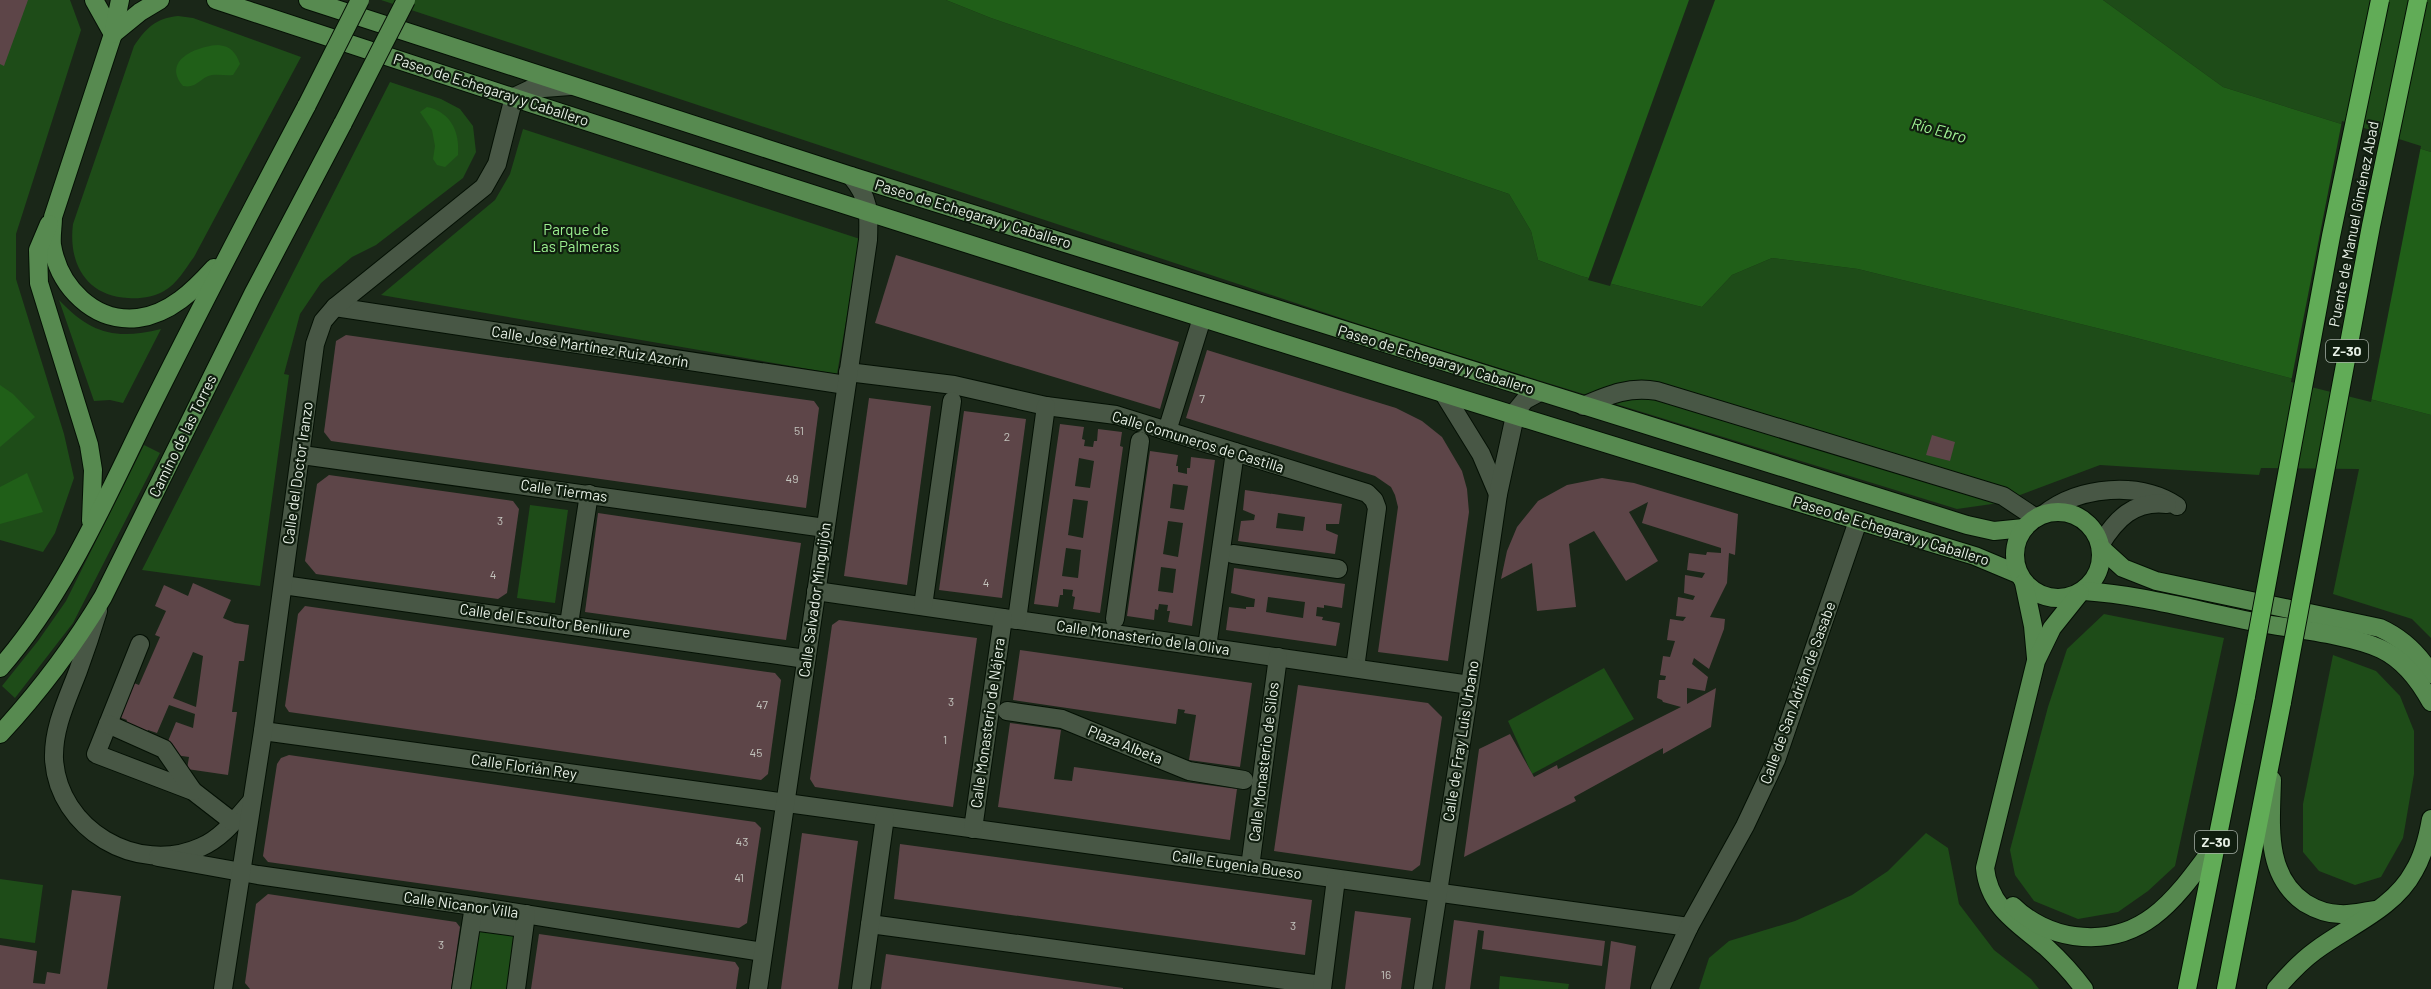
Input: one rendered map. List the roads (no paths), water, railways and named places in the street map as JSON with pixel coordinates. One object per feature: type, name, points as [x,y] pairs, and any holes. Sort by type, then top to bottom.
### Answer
[{"type":"highway","name":"Puente de Manuel Giménez Abad","points":[[2216,844],[2247,696],[2331,236],[2380,0]]},
{"type":"highway","name":"Puente de Manuel Giménez Abad","points":[[2272,749],[2371,226],[2418,0]]},
{"type":"highway","name":"Z-30","points":[[2226,989],[2272,749]]},
{"type":"highway","name":"Z-30","points":[[2187,989],[2216,844]]},
{"type":"main road","points":[[94,0],[113,34]]},
{"type":"main road","points":[[90,529],[93,470],[89,445],[39,283],[38,250],[44,231],[53,217],[113,34],[120,0]]},
{"type":"main road","points":[[113,34],[140,12],[160,0]]},
{"type":"main road","name":"Paseo de Echegaray y Caballero","points":[[216,0],[704,161],[1444,394],[1994,562],[2021,579]]},
{"type":"main road","name":"Paseo de Echegaray y Caballero","points":[[308,0],[851,176],[1967,525],[1994,531],[2035,520]]},
{"type":"main road","points":[[0,668],[54,593],[90,529],[228,254],[360,0]]},
{"type":"main road","name":"Camino de las Torres","points":[[0,734],[58,667],[103,597],[248,305],[344,123],[405,0]]},
{"type":"main road","points":[[53,217],[52,244],[65,281],[84,303],[108,316],[139,318],[177,302],[195,288],[228,254]]},
{"type":"main road","points":[[2036,661],[2033,626],[2014,555],[2018,536],[2035,520],[2064,513],[2083,520],[2096,536],[2100,547],[2098,572],[2052,628],[2036,661],[1985,868],[1989,889],[2003,912],[2058,958],[2084,989]]},
{"type":"main road","points":[[2100,547],[2123,568],[2156,581],[2380,628],[2413,649],[2431,674]]},
{"type":"main road","points":[[2021,579],[2033,591],[2044,597],[2068,598],[2082,592],[2118,593],[2155,599],[2242,620],[2358,641],[2396,657],[2410,670],[2431,702]]},
{"type":"main road","points":[[2272,749],[2271,836],[2273,854],[2282,879],[2296,897],[2320,910],[2340,914],[2376,910]]},
{"type":"main road","points":[[2276,989],[2299,963],[2395,896],[2414,872],[2431,819]]},
{"type":"main road","points":[[1990,843],[1996,875],[2007,898],[2015,908],[2047,929],[2085,938],[2120,934],[2147,923],[2170,903],[2216,844]]},
{"type":"street","points":[[514,97],[540,87],[573,86]]},
{"type":"street","name":"Calle del Doctor Iranzo","points":[[224,989],[263,731],[316,340],[323,321],[335,307],[484,187],[497,164],[514,97]]},
{"type":"street","name":"Paseo de Echegaray y Caballero","points":[[851,176],[863,192],[870,212]]},
{"type":"street","name":"Calle Salvador Minguijón","points":[[758,989],[868,240],[870,212]]},
{"type":"street","name":"Calle José Martínez Ruiz Azorín","points":[[335,307],[847,379]]},
{"type":"street","points":[[1167,431],[1202,318]]},
{"type":"street","name":"Calle Comuneros de Castilla","points":[[847,379],[954,384],[1046,406],[1116,415],[1367,493],[1374,500],[1377,508],[1355,669]]},
{"type":"street","points":[[1583,406],[1622,390],[1637,389],[1657,392],[2003,496],[2035,520],[2067,500],[2083,495],[2115,491],[2153,493],[2177,506],[2154,502],[2130,510],[2109,530],[2100,547]]},
{"type":"street","points":[[1515,416],[1525,400],[1540,392]]},
{"type":"street","points":[[1444,394],[1481,454],[1498,494]]},
{"type":"street","points":[[923,606],[952,400]]},
{"type":"street","name":"Calle Monasterio de Nájera","points":[[973,829],[1046,406]]},
{"type":"street","name":"Calle de Fray Luis Urbano","points":[[1423,989],[1498,494],[1515,416]]},
{"type":"street","points":[[1114,619],[1140,441]]},
{"type":"street","points":[[1207,647],[1235,452]]},
{"type":"street","name":"Calle Tiermas","points":[[302,455],[825,528]]},
{"type":"street","points":[[569,624],[589,494]]},
{"type":"street","name":"Calle de San Adrián de Sasabe","points":[[1660,989],[1689,927],[1746,826],[1776,760],[1858,521]]},
{"type":"street","points":[[1233,554],[1338,569]]},
{"type":"street","name":"Calle del Escultor Benlliure","points":[[283,585],[806,659]]},
{"type":"street","name":"Calle Monasterio de la Oliva","points":[[816,591],[1470,686]]},
{"type":"street","name":"Calle Nicanor Villa","points":[[103,597],[59,720],[54,750],[57,775],[68,804],[87,828],[103,840],[121,848],[158,857],[473,914],[763,952]]},
{"type":"street","points":[[140,644],[96,754],[193,791],[233,822]]},
{"type":"street","name":"Calle Monasterio de Silos","points":[[1250,867],[1278,657]]},
{"type":"street","name":"Plaza Albeta","points":[[1006,711],[1062,719],[1189,771],[1244,780]]},
{"type":"street","points":[[108,724],[164,749],[193,791]]},
{"type":"street","name":"Calle Florián Rey","points":[[263,731],[785,803]]},
{"type":"street","points":[[158,857],[171,856],[212,842],[251,802]]},
{"type":"street","name":"Calle Eugenia Bueso","points":[[785,803],[1689,927]]},
{"type":"street","points":[[861,989],[885,817]]},
{"type":"street","points":[[870,924],[1322,987],[1336,879]]},
{"type":"street","points":[[461,989],[473,914]]},
{"type":"street","points":[[516,989],[525,921]]},
{"type":"water","name":"Río Ebro","points":[[946,0],[2103,0],[2223,87],[2431,152],[2431,415],[2125,335],[1858,269],[1772,258],[1732,275],[1702,307],[1581,276],[1538,260],[1531,231],[1509,194],[991,18]]},
{"type":"water","points":[[218,45],[230,49],[237,57],[240,64],[233,75],[212,75],[192,86],[183,86],[177,77],[176,69],[179,62],[185,56],[201,48]]},
{"type":"water","points":[[427,107],[448,118],[455,131],[458,155],[445,167],[437,165],[433,159],[435,146],[432,130],[420,112]]},
{"type":"water","points":[[0,385],[13,394],[35,417],[0,447]]},
{"type":"water","points":[[27,473],[43,512],[0,524],[0,487]]},
{"type":"park label","name":"Parque de Las Palmeras","points":[[576,238]]}]
